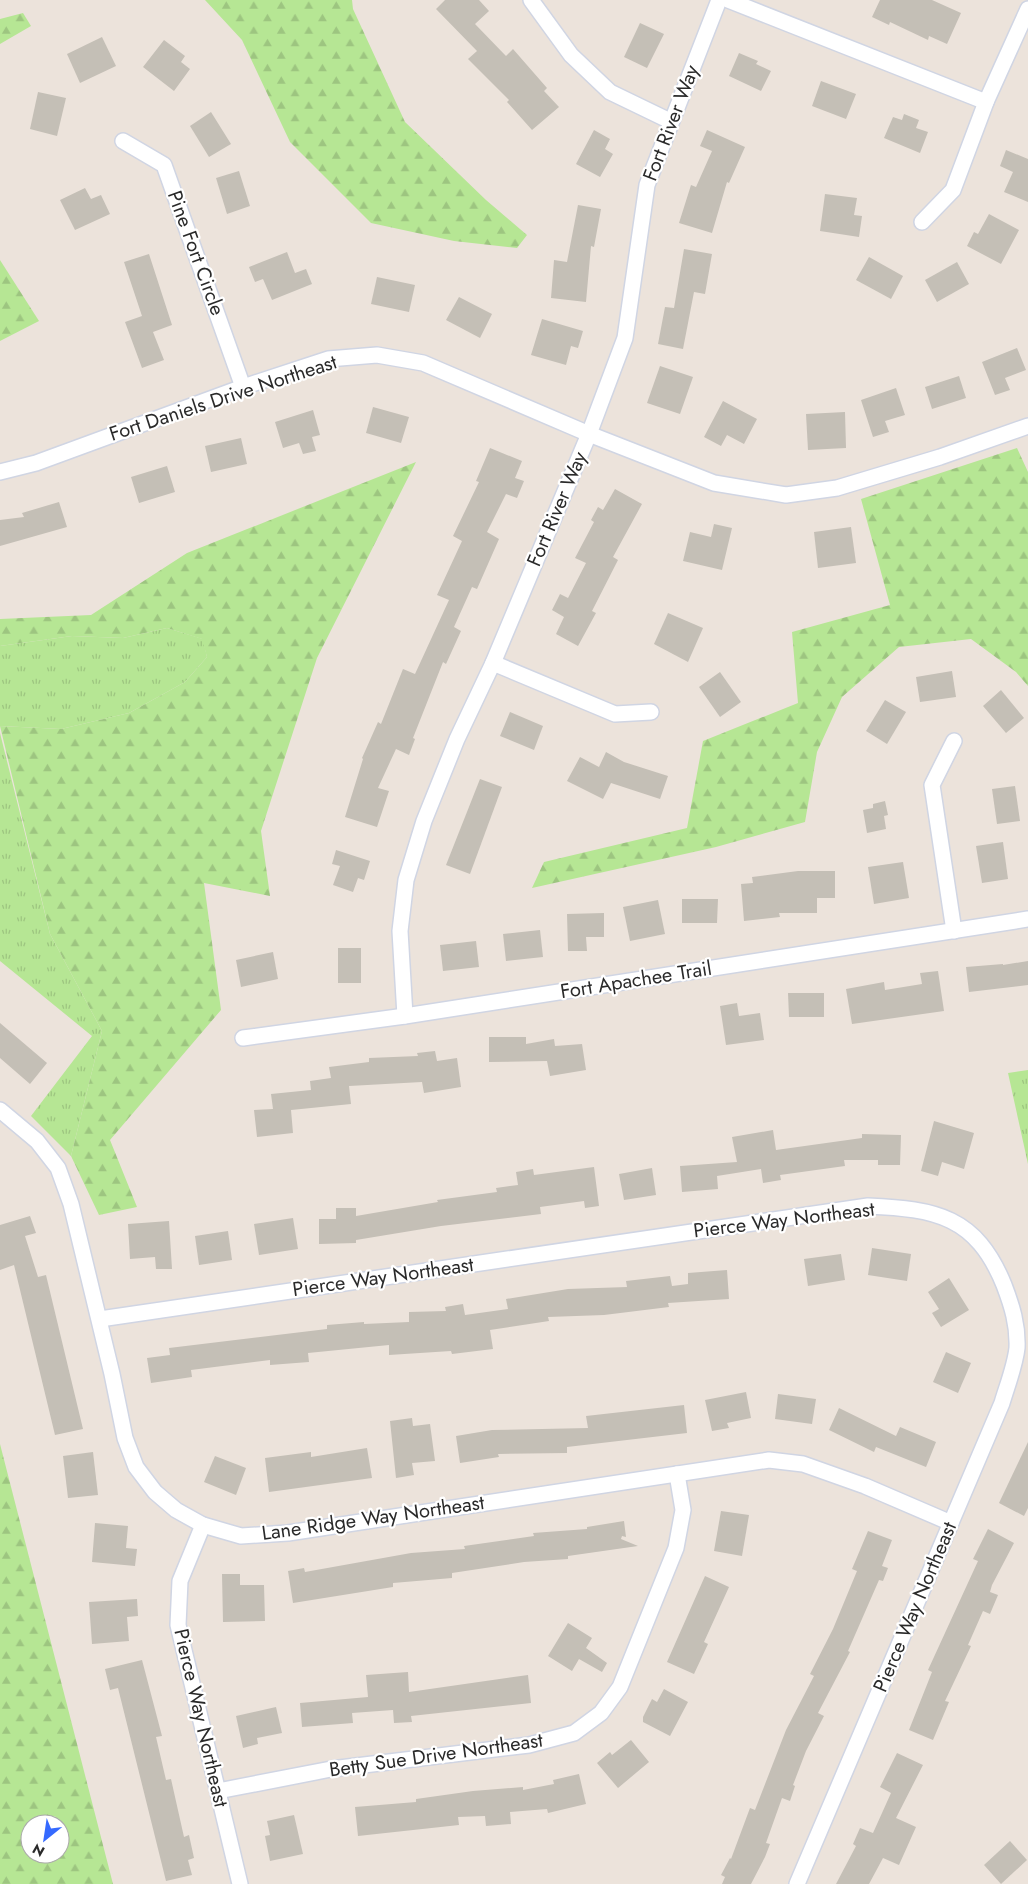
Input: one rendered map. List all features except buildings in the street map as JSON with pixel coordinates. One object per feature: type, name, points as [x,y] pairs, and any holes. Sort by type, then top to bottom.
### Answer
[{"type":"street","points":[[531,0],[571,55],[610,92],[670,121]]},
{"type":"street","name":"Fort River Way","points":[[404,1016],[400,930],[406,880],[424,821],[457,740],[493,663],[589,434],[625,338],[647,185],[670,121],[719,0]]},
{"type":"street","points":[[728,0],[986,102]]},
{"type":"street","points":[[922,222],[953,190],[986,102],[1028,9]]},
{"type":"street","name":"Pine Fort Circle","points":[[123,141],[164,165],[243,387]]},
{"type":"street","name":"Fort Daniels Drive Northeast","points":[[0,472],[36,463],[243,387],[328,359],[376,355],[423,363],[589,434],[714,483],[786,495],[837,488],[940,457],[1028,426]]},
{"type":"street","points":[[493,663],[615,714],[651,712]]},
{"type":"street","points":[[954,741],[932,785],[954,930]]},
{"type":"street","name":"Fort Apachee Trail","points":[[243,1038],[404,1016],[1028,919]]},
{"type":"street","name":"Lane Ridge Way Northeast","points":[[0,1110],[37,1141],[58,1168],[71,1204],[100,1319],[125,1438],[136,1467],[155,1492],[176,1510],[203,1525],[241,1536],[288,1533],[769,1460],[803,1464],[865,1486],[951,1523]]},
{"type":"street","name":"Pierce Way Northeast","points":[[100,1319],[868,1206],[912,1208],[952,1220],[984,1245],[998,1271],[1014,1311],[1017,1349],[1002,1403],[797,1884]]},
{"type":"street","name":"Betty Sue Drive Northeast","points":[[218,1791],[331,1769],[529,1745],[574,1733],[600,1713],[620,1687],[672,1557],[683,1510],[677,1474]]},
{"type":"street","name":"Pierce Way Northeast","points":[[203,1525],[180,1581],[178,1625],[240,1884]]},
{"type":"green space","points":[[205,0],[352,0],[353,9],[405,122],[486,200],[527,235],[517,248],[454,241],[371,223],[290,142],[242,40]]},
{"type":"green space","points":[[23,13],[31,26],[0,44],[0,19]]},
{"type":"green space","points":[[0,260],[39,321],[0,341]]},
{"type":"green space","points":[[1017,448],[1028,472],[1028,686],[1016,672],[971,639],[899,647],[842,697],[817,752],[805,822],[716,847],[532,888],[544,862],[687,828],[703,741],[798,703],[792,632],[890,605],[861,499]]},
{"type":"green space","points":[[416,462],[317,658],[261,831],[270,896],[204,883],[221,1010],[110,1140],[137,1207],[99,1215],[71,1156],[102,1031],[50,934],[0,726],[61,729],[129,713],[185,682],[207,657],[202,639],[167,628],[123,638],[72,636],[0,646],[0,619],[91,615],[187,553]]},
{"type":"green space","points":[[167,628],[203,639],[207,657],[185,682],[129,713],[61,729],[0,726],[0,646],[72,636],[123,638]]},
{"type":"green space","points":[[0,733],[50,934],[102,1031],[71,1156],[31,1116],[92,1036],[0,961]]},
{"type":"green space","points":[[1028,1070],[1028,1164],[1008,1073]]},
{"type":"green space","points":[[0,1444],[113,1884],[0,1884]]}]
